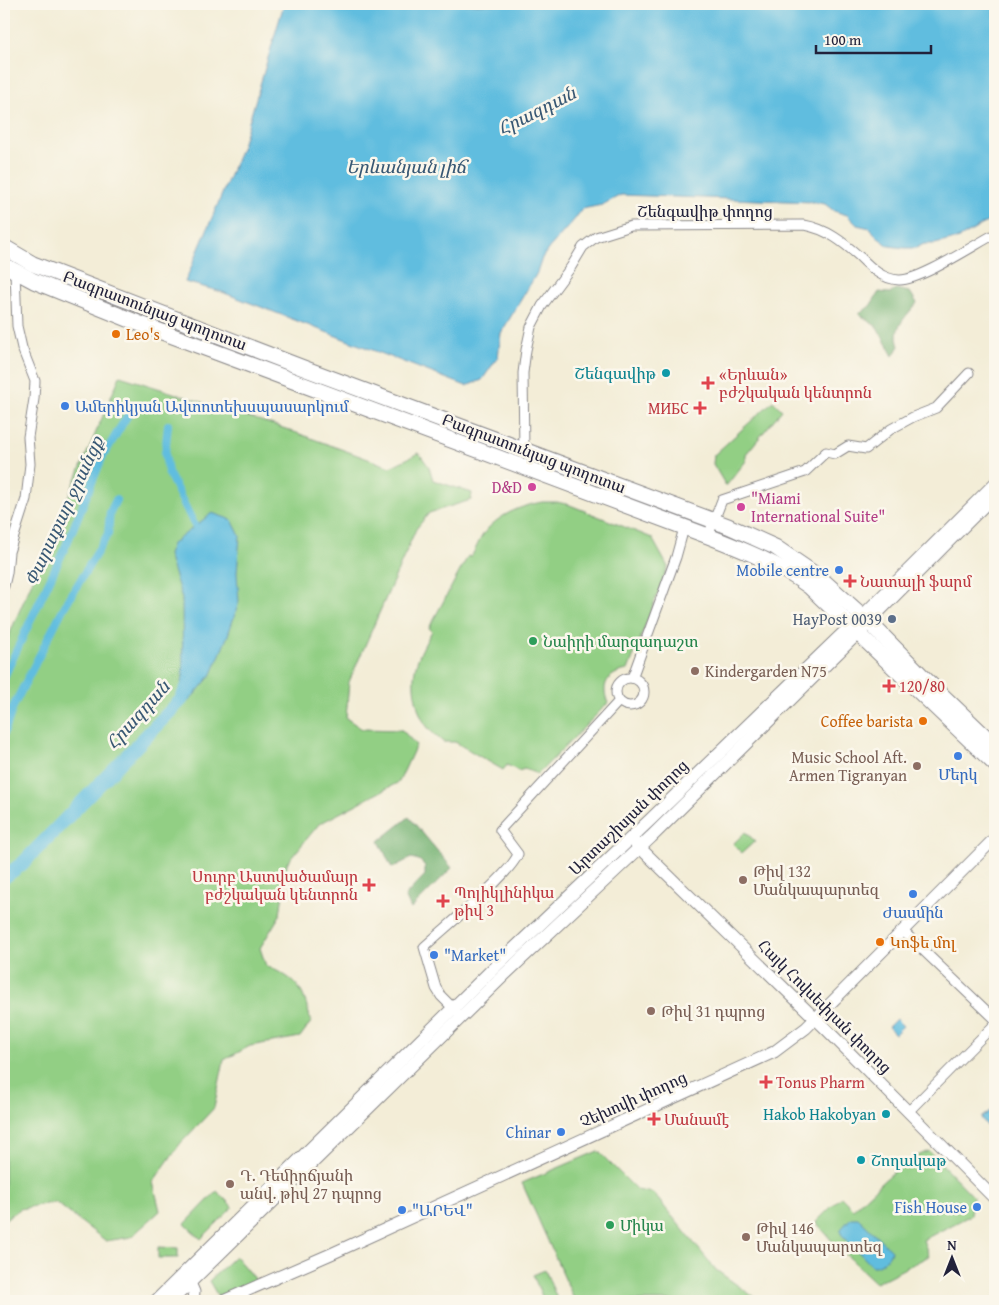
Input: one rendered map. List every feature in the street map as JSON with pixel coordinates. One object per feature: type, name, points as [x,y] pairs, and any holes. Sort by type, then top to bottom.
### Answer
[{"type":"main road","name":"Բագրատունյաց պողոտա","points":[[4,248],[33,264],[187,324],[714,521],[775,547],[819,577],[860,624],[995,764]]},
{"type":"main road","name":"Բագրատունյաց պողոտա","points":[[9,268],[53,289],[181,339],[708,536],[766,560],[792,574],[860,624],[927,681],[995,746]]},
{"type":"main road","points":[[181,339],[187,324]]},
{"type":"main road","points":[[480,451],[486,437]]},
{"type":"main road","name":"Արտաշիսյան փողոց","points":[[156,1301],[635,843],[860,624]]},
{"type":"main road","name":"Արտաշիսյան փողոց","points":[[171,1301],[457,1013]]},
{"type":"street","name":"Շենգավիթ փողոց","points":[[524,451],[523,373],[531,327],[542,306],[571,267],[583,247],[596,237],[631,226],[804,225],[825,231],[883,276],[899,280],[924,273],[995,234]]},
{"type":"street","points":[[4,586],[9,552],[26,499],[30,464],[28,437],[35,381],[22,348],[9,268]]},
{"type":"street","points":[[708,536],[722,500],[806,472],[826,452],[835,454],[848,446],[866,449],[891,429],[913,417],[936,408],[969,372]]},
{"type":"street","name":"Արտաշիսյան փողոց","points":[[860,624],[984,501],[995,483]]},
{"type":"street","name":"Արտաշիսյան փողոց","points":[[984,501],[995,495]]},
{"type":"street","points":[[632,678],[684,528]]},
{"type":"street","points":[[632,678],[643,686],[644,696],[639,703],[626,706],[619,701],[616,692],[623,680],[632,678]]},
{"type":"street","points":[[457,1013],[436,988],[424,947],[485,891],[514,861],[518,854],[500,830],[619,701]]},
{"type":"street","name":"Չեխովի փողոց","points":[[230,1301],[300,1272],[395,1227],[776,1055],[794,1043],[995,838]]},
{"type":"street","name":"Չեխովի փողոց","points":[[904,932],[995,842]]},
{"type":"street","name":"Հայկ Հովսեփյան փողոց","points":[[635,843],[995,1199]]},
{"type":"street","points":[[904,932],[995,1019]]},
{"type":"street","name":"Չեխովի փողոց","points":[[223,1301],[311,1264],[774,1052],[816,1021]]},
{"type":"street","points":[[908,1112],[995,1024]]},
{"type":"street","points":[[190,1283],[194,1292],[193,1301]]},
{"type":"green space","points":[[896,289],[910,292],[917,303],[901,323],[897,333],[899,346],[893,356],[877,327],[859,314],[870,306],[879,292],[890,293]]},
{"type":"green space","points":[[120,376],[286,429],[390,467],[419,453],[429,467],[433,480],[472,493],[471,500],[429,513],[416,529],[349,682],[346,718],[362,729],[402,730],[416,745],[399,782],[319,824],[287,863],[280,915],[260,948],[266,966],[286,976],[298,986],[311,1022],[300,1037],[250,1046],[224,1060],[214,1108],[180,1144],[153,1182],[160,1211],[131,1237],[106,1241],[55,1202],[20,1209],[4,1220],[4,647]]},
{"type":"green space","points":[[773,401],[782,410],[746,454],[746,461],[726,486],[713,464],[714,455]]},
{"type":"green space","name":"Նաիրի մարզադաշտ","points":[[542,502],[557,502],[570,505],[652,538],[668,567],[628,670],[615,674],[608,680],[605,690],[608,703],[538,774],[524,769],[519,771],[507,765],[503,770],[455,742],[443,742],[431,731],[419,711],[414,675],[422,649],[432,631],[429,628],[468,556],[471,557],[484,533],[496,521],[510,512]]},
{"type":"green space","points":[[409,817],[452,868],[411,909],[405,896],[425,875],[425,866],[419,860],[411,858],[392,868],[379,841]]},
{"type":"green space","points":[[745,832],[755,841],[742,853],[733,844]]},
{"type":"green space","name":"Միկա","points":[[598,1151],[637,1190],[653,1193],[716,1270],[758,1301],[575,1301],[522,1183]]},
{"type":"green space","points":[[929,1151],[973,1196],[971,1215],[923,1240],[929,1256],[876,1283],[832,1241],[816,1222],[841,1197],[853,1209],[898,1169]]},
{"type":"green space","points":[[217,1191],[233,1207],[201,1239],[185,1224]]},
{"type":"green space","points":[[158,1247],[178,1248],[178,1258],[158,1258]]},
{"type":"green space","points":[[235,1256],[257,1282],[219,1298],[209,1281]]},
{"type":"green space","points":[[545,1270],[558,1301],[544,1301],[533,1275]]},
{"type":"water","name":"Երևանյան լիճ","points":[[284,4],[995,4],[995,217],[960,238],[935,244],[924,244],[916,248],[905,248],[889,246],[877,237],[870,228],[857,225],[847,215],[834,211],[825,204],[814,202],[621,195],[602,205],[582,209],[549,248],[542,258],[537,273],[501,333],[498,357],[482,380],[466,386],[222,292],[185,282],[241,149]]},
{"type":"water","points":[[212,513],[232,520],[240,536],[237,573],[239,602],[212,674],[189,701],[181,700],[183,677],[182,598],[168,555],[172,544]]},
{"type":"water","points":[[896,1019],[903,1026],[895,1034],[888,1027]]},
{"type":"water","points":[[990,1111],[995,1120],[988,1127],[981,1118]]},
{"type":"water","points":[[851,1218],[858,1218],[891,1250],[889,1256],[884,1261],[872,1266],[841,1234],[841,1229]]},
{"type":"waterway","name":"Փարաքար ջրանցք","points":[[4,677],[68,541],[102,458],[129,413]]},
{"type":"waterway","name":"Հրազդան","points":[[168,425],[165,454],[168,472],[195,526]]},
{"type":"waterway","points":[[4,733],[13,707],[63,609],[108,534],[110,512],[116,500]]},
{"type":"waterway","name":"Հրազդան","points":[[4,877],[22,864],[181,700],[189,684]]},
{"type":"place","name":"Leo's","points":[[116,334]]},
{"type":"place","name":"Շենգավիթ","points":[[666,373]]},
{"type":"place","name":"«Երևան» բժշկական կենտրոն","points":[[708,383]]},
{"type":"place","name":"Ամերիկյան Ավտոտեխսպասարկում","points":[[65,406]]},
{"type":"place","name":"МИБС","points":[[700,408]]},
{"type":"place","name":"D&D","points":[[532,487]]},
{"type":"place","name":"\"Miami International Suite\"","points":[[741,507]]},
{"type":"place","name":"Mobile centre","points":[[839,570]]},
{"type":"place","name":"Նատալի ֆարմ","points":[[850,581]]},
{"type":"place","name":"HayPost 0039","points":[[892,619]]},
{"type":"place","name":"Նաիրի մարզադաշտ","points":[[533,641]]},
{"type":"place","name":"Kindergarden N75","points":[[695,671]]},
{"type":"place","name":"120/80","points":[[889,686]]},
{"type":"place","name":"Coffee barista","points":[[923,721]]},
{"type":"place","name":"Մերկ","points":[[958,756]]},
{"type":"place","name":"Music School Aft. Armen Tigranyan","points":[[917,766]]},
{"type":"place","name":"Թիվ 132 Մանկապարտեզ","points":[[743,880]]},
{"type":"place","name":"Սուրբ Աստվածամայր բժշկական կենտրոն","points":[[369,885]]},
{"type":"place","name":"Ժասմին","points":[[913,894]]},
{"type":"place","name":"Պոլիկլինիկա թիվ 3","points":[[443,901]]},
{"type":"place","name":"Կոֆե մոլ","points":[[880,942]]},
{"type":"place","name":"\"Market\"","points":[[434,955]]},
{"type":"place","name":"Թիվ 31 դպրոց","points":[[651,1011]]},
{"type":"place","name":"Tonus Pharm","points":[[766,1082]]},
{"type":"place","name":"Hakob Hakobyan","points":[[886,1114]]},
{"type":"place","name":"Մանամէ","points":[[654,1119]]},
{"type":"place","name":"Chinar","points":[[561,1132]]},
{"type":"place","name":"Շողակաթ","points":[[861,1160]]},
{"type":"place","name":"Դ. Դեմիրճյանի անվ. թիվ 27 դպրոց","points":[[230,1184]]},
{"type":"place","name":"Fish House","points":[[977,1207]]},
{"type":"place","name":"\"ԱՐԵՎ\"","points":[[402,1210]]},
{"type":"place","name":"Միկա","points":[[610,1225]]},
{"type":"place","name":"Թիվ 146 Մանկապարտեզ","points":[[746,1237]]}]
